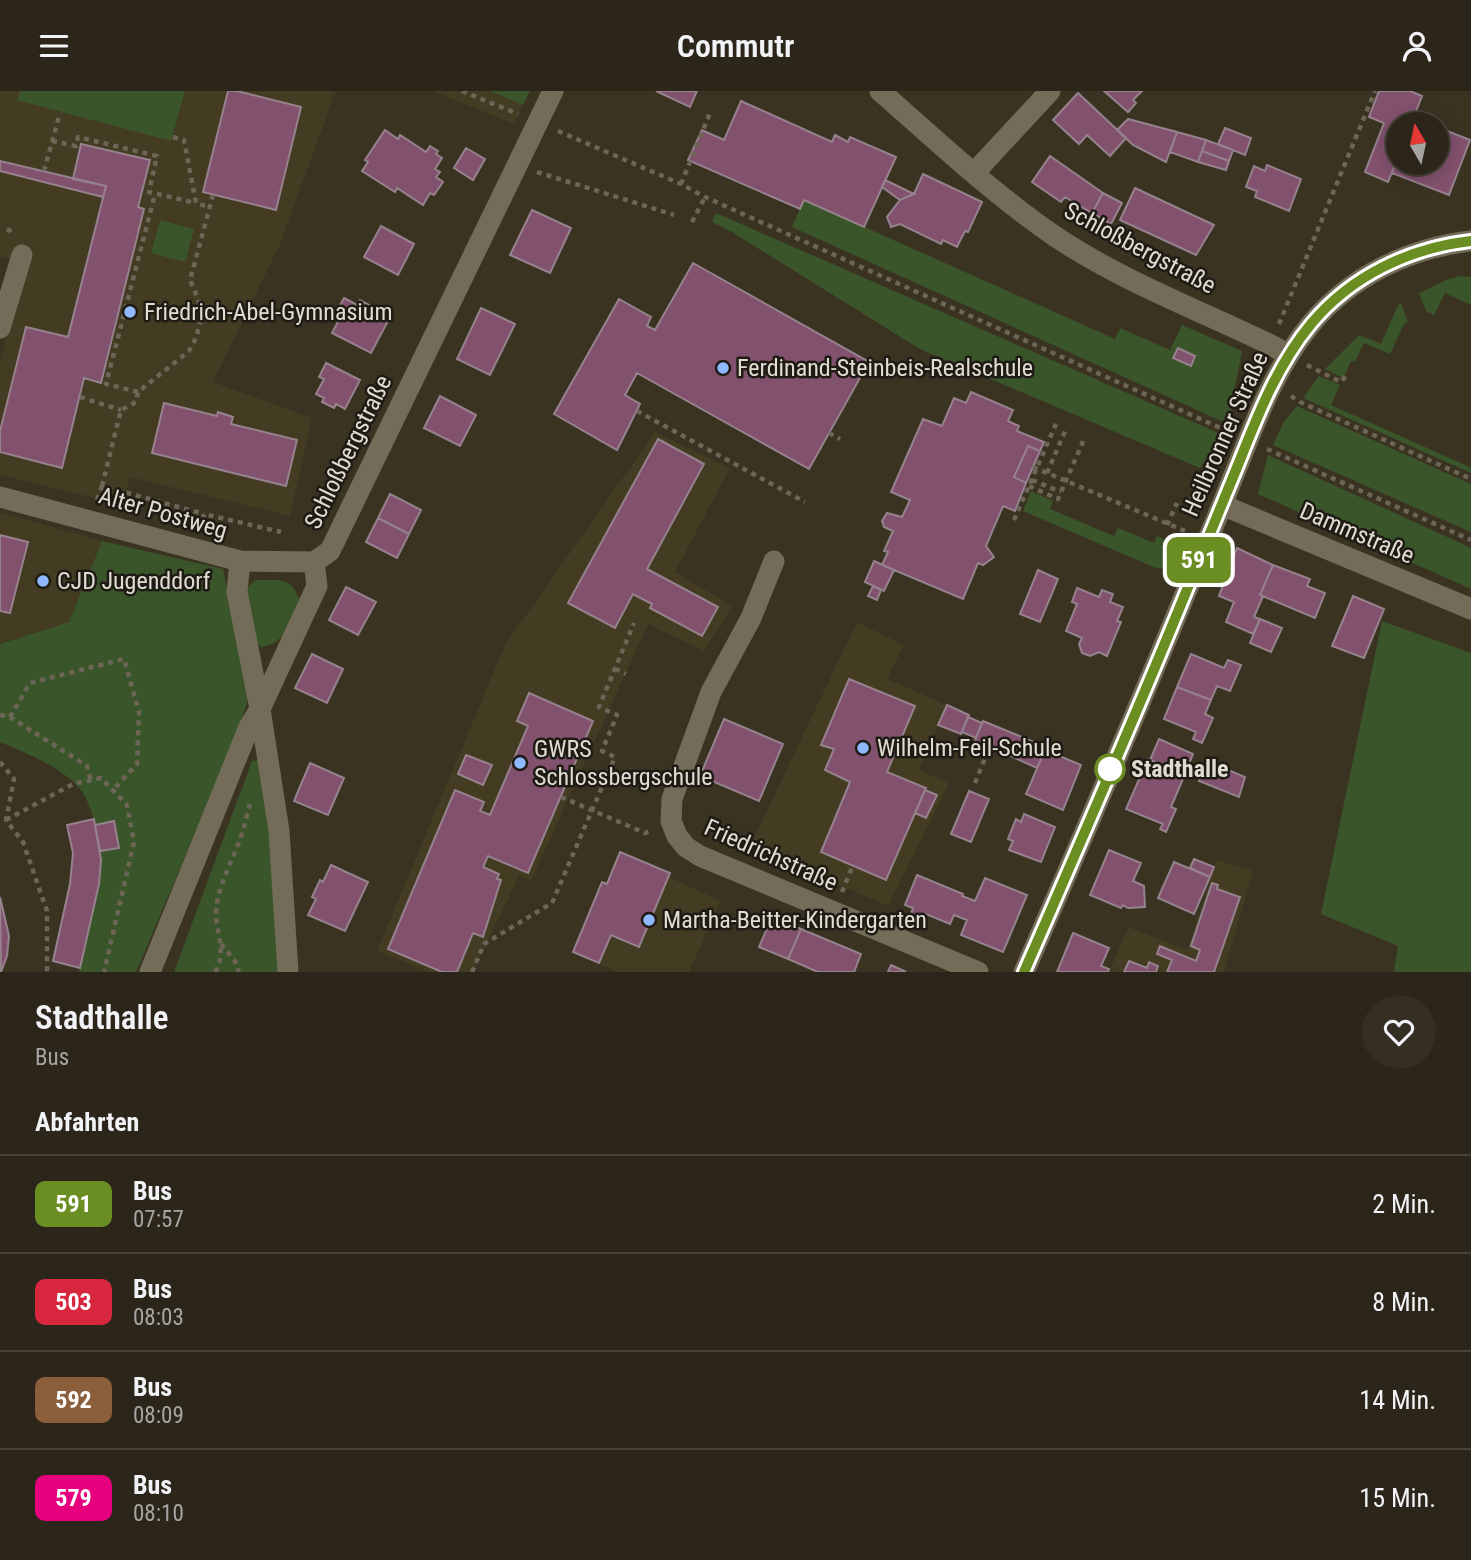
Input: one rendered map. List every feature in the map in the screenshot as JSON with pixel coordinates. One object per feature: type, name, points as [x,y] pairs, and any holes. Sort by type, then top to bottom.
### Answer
[{"type":"street","name":"Schloßbergstraße","points":[[150,972],[249,727],[317,586],[314,562],[330,551],[553,91]]},
{"type":"street","name":"Schloßbergstraße","points":[[880,91],[974,173],[1056,237],[1114,270],[1280,350]]},
{"type":"street","points":[[974,173],[1050,91]]},
{"type":"street","name":"Heilbronner Straße","points":[[1024,972],[1222,505],[1252,431],[1280,350],[1363,278],[1396,260],[1418,252],[1471,241]]},
{"type":"street","points":[[0,328],[22,255]]},
{"type":"street","name":"Alter Postweg","points":[[0,496],[240,561],[314,562]]},
{"type":"street","name":"Dammstraße","points":[[1222,505],[1471,610]]},
{"type":"street","points":[[240,561],[237,592],[260,709],[279,831],[288,972]]},
{"type":"street","name":"Friedrichstraße","points":[[774,561],[751,618],[711,692],[672,799],[671,821],[681,842],[700,856],[978,972]]},
{"type":"path","points":[[462,91],[526,118]]},
{"type":"path","points":[[1347,373],[1346,379],[1341,381],[1280,350],[1375,91]]},
{"type":"path","points":[[44,171],[60,113]]},
{"type":"path","points":[[681,184],[710,113]]},
{"type":"path","points":[[550,128],[681,184],[1226,430]]},
{"type":"path","points":[[52,141],[76,146],[78,137],[157,156],[149,192],[209,207]]},
{"type":"path","points":[[173,137],[184,141],[197,203]]},
{"type":"path","points":[[536,172],[674,215]]},
{"type":"path","points":[[138,392],[106,384],[155,194]]},
{"type":"path","points":[[80,397],[121,410],[136,402],[138,392],[189,351],[202,316],[190,281],[213,195]]},
{"type":"path","points":[[692,222],[705,197]]},
{"type":"path","points":[[1300,402],[1471,479]]},
{"type":"path","points":[[88,519],[102,486],[121,410]]},
{"type":"path","points":[[637,411],[805,502]]},
{"type":"path","points":[[1014,520],[1056,425]]},
{"type":"path","points":[[1047,473],[1066,429]]},
{"type":"path","points":[[829,433],[840,439]]},
{"type":"path","points":[[1029,486],[1058,499],[1085,437]]},
{"type":"path","points":[[1270,450],[1471,540]]},
{"type":"path","points":[[1035,468],[1184,532]]},
{"type":"path","points":[[1032,479],[1061,492]]},
{"type":"path","points":[[102,486],[281,532]]},
{"type":"path","points":[[1167,525],[1177,503]]},
{"type":"path","points":[[195,550],[204,514]]},
{"type":"path","points":[[472,972],[484,944],[552,903],[615,757],[602,751],[617,715],[598,707],[634,623]]},
{"type":"path","points":[[10,717],[30,683],[124,659],[139,712],[137,764],[113,790]]},
{"type":"path","points":[[615,669],[626,674]]},
{"type":"path","points":[[0,715],[10,717],[87,766],[91,781]]},
{"type":"path","points":[[975,783],[990,746]]},
{"type":"path","points":[[0,762],[14,779],[6,820],[23,842],[47,911],[47,972]]},
{"type":"path","points":[[6,820],[73,784],[101,778],[127,805],[134,842],[104,972]]},
{"type":"path","points":[[561,797],[645,833]]},
{"type":"path","points":[[215,972],[219,967],[221,944],[216,915],[219,892],[242,834],[252,798]]},
{"type":"path","points":[[221,944],[235,961],[239,972]]},
{"type":"shaded area","name":"Friedrich-Abel-Gymnasium","points":[[0,91],[336,91],[280,244],[213,382],[312,418],[290,516],[130,477],[123,505],[0,475],[0,360],[27,264],[0,257]]},
{"type":"shaded area","points":[[433,91],[490,91],[523,105],[514,124]]},
{"type":"shaded area","name":"GWRS Schlossbergschule","points":[[655,432],[730,468],[675,572],[732,606],[704,651],[648,624],[531,881],[519,876],[473,972],[429,972],[377,951],[505,645]]},
{"type":"shaded area","name":"CJD Jugenddorf","points":[[0,512],[102,541],[69,622],[0,644]]},
{"type":"shaded area","name":"Wilhelm-Feil-Schule","points":[[857,622],[904,645],[887,679],[947,705],[919,770],[949,783],[888,906],[750,846]]},
{"type":"shaded area","name":"Martha-Beitter-Kindergarten","points":[[620,852],[670,873],[669,877],[721,901],[689,972],[617,972],[573,952],[602,882],[607,883]]},
{"type":"shaded area","points":[[1217,860],[1253,871],[1224,972],[1109,972],[1128,927],[1187,950]]},
{"type":"green space","points":[[20,91],[185,91],[171,141],[17,100]]},
{"type":"green space","points":[[490,91],[530,91],[523,105]]},
{"type":"green space","points":[[804,200],[1115,339],[1120,328],[1170,350],[1182,325],[1242,351],[1228,424],[792,227]]},
{"type":"green space","points":[[716,213],[1223,435],[1200,468],[920,349],[712,222]]},
{"type":"green space","points":[[160,220],[194,229],[185,262],[151,253]]},
{"type":"green space","points":[[1460,276],[1471,277],[1471,305],[1445,293],[1434,315],[1426,311],[1419,293]]},
{"type":"green space","points":[[1401,303],[1408,322],[1404,324],[1390,354],[1364,343],[1343,378],[1325,369],[1359,335],[1381,344]]},
{"type":"green space","points":[[1319,376],[1340,385],[1331,405],[1463,464],[1471,468],[1471,473],[1303,398]]},
{"type":"green space","points":[[1297,406],[1471,484],[1471,532],[1273,445],[1283,423]]},
{"type":"green space","points":[[1268,455],[1471,548],[1471,589],[1258,494]]},
{"type":"green space","points":[[1031,491],[1053,501],[1050,509],[1114,536],[1118,528],[1154,543],[1157,536],[1175,544],[1162,568],[1156,568],[1023,511]]},
{"type":"green space","points":[[102,541],[223,569],[248,699],[236,737],[136,972],[79,972],[99,884],[100,851],[119,847],[114,822],[95,825],[85,797],[72,781],[43,761],[0,742],[0,644],[69,622]]},
{"type":"green space","points":[[255,580],[287,583],[296,591],[299,599],[282,636],[270,645],[261,647],[253,639],[246,589]]},
{"type":"green space","points":[[1382,621],[1471,653],[1471,972],[1394,972],[1398,946],[1321,914]]},
{"type":"green space","points":[[259,760],[272,855],[281,972],[174,972],[252,761]]},
{"type":"building","points":[[228,91],[301,107],[276,210],[203,192]]},
{"type":"building","points":[[656,91],[697,91],[690,107]]},
{"type":"building","points":[[1104,91],[1142,91],[1133,100],[1136,103],[1128,112]]},
{"type":"building","points":[[1379,91],[1410,91],[1422,96],[1416,112],[1386,112],[1386,175],[1391,175],[1388,182],[1365,172],[1384,123],[1369,117]]},
{"type":"building","points":[[1078,93],[1126,138],[1110,156],[1087,135],[1079,144],[1053,120]]},
{"type":"building","points":[[741,101],[832,142],[835,135],[848,142],[850,137],[896,157],[864,227],[804,200],[800,209],[688,160],[702,130],[724,140]]},
{"type":"building","points":[[1128,119],[1177,132],[1166,162],[1133,145],[1117,130]]},
{"type":"building","points":[[1225,128],[1251,138],[1245,155],[1218,144]]},
{"type":"building","points":[[385,130],[398,139],[400,135],[426,152],[430,146],[438,151],[436,154],[442,158],[435,169],[440,172],[436,177],[443,182],[434,195],[430,193],[423,205],[397,188],[395,192],[362,171],[368,162],[365,160]]},
{"type":"building","points":[[1177,132],[1206,140],[1198,162],[1170,152]]},
{"type":"building","points":[[1449,132],[1470,140],[1449,195],[1397,175],[1449,175]]},
{"type":"building","points":[[1206,140],[1233,150],[1229,161],[1202,151]]},
{"type":"building","points":[[81,144],[150,160],[138,207],[144,209],[101,383],[84,378],[62,468],[0,452],[0,431],[26,327],[68,337],[106,186],[73,179]]},
{"type":"building","points":[[466,148],[485,159],[473,180],[454,168]]},
{"type":"building","points":[[1202,151],[1229,161],[1226,170],[1198,162]]},
{"type":"building","points":[[1050,156],[1103,193],[1092,213],[1065,197],[1061,202],[1032,182]]},
{"type":"building","points":[[0,161],[106,186],[103,197],[0,171]]},
{"type":"building","points":[[1267,165],[1301,179],[1289,211],[1255,197],[1257,191],[1246,187],[1254,166],[1265,171]]},
{"type":"building","points":[[923,174],[982,202],[968,232],[965,231],[957,247],[943,240],[941,244],[900,224],[891,227],[887,217],[900,200],[914,194]]},
{"type":"building","points":[[885,180],[914,194],[900,200],[882,187]]},
{"type":"building","points":[[1135,188],[1214,225],[1196,255],[1120,220]]},
{"type":"building","points":[[1103,193],[1122,203],[1111,224],[1092,213]]},
{"type":"building","points":[[532,210],[571,228],[550,273],[510,255]]},
{"type":"building","points":[[381,226],[414,244],[398,275],[364,257]]},
{"type":"building","name":"Ferdinand-Steinbeis-Realschule","points":[[693,263],[869,362],[809,469],[637,373],[625,395],[640,404],[617,450],[554,414],[619,299],[651,317],[647,326],[655,330]]},
{"type":"building","points":[[344,298],[357,305],[360,300],[380,311],[378,316],[388,321],[371,353],[332,333],[340,318],[335,315]]},
{"type":"building","points":[[481,308],[515,324],[490,375],[457,359]]},
{"type":"building","points":[[1178,348],[1195,356],[1191,366],[1173,358]]},
{"type":"building","points":[[326,363],[360,380],[345,409],[336,404],[334,408],[322,402],[324,398],[316,394],[324,379],[319,377]]},
{"type":"building","points":[[971,392],[1013,410],[1008,421],[1019,426],[1017,431],[1044,442],[1040,451],[1028,446],[1014,477],[1026,483],[1015,511],[1003,506],[986,546],[994,557],[983,565],[978,563],[963,599],[882,565],[888,552],[884,551],[893,531],[884,527],[882,521],[887,513],[902,517],[910,500],[891,492],[923,419],[942,426],[954,398],[966,403]]},
{"type":"building","points":[[440,396],[476,415],[460,446],[424,428]]},
{"type":"building","points":[[164,403],[217,416],[218,412],[233,417],[231,424],[297,440],[286,486],[152,453]]},
{"type":"building","points":[[658,439],[704,464],[647,569],[718,607],[702,636],[650,608],[652,604],[633,594],[615,628],[568,603]]},
{"type":"building","points":[[1028,446],[1040,451],[1026,483],[1014,477]]},
{"type":"building","points":[[1193,492],[1200,496],[1197,502],[1190,499]]},
{"type":"building","points":[[390,494],[421,510],[409,534],[378,518]]},
{"type":"building","points":[[378,518],[409,534],[397,558],[366,542]]},
{"type":"building","points":[[0,535],[28,542],[10,613],[0,611]]},
{"type":"building","points":[[1237,548],[1273,565],[1260,595],[1263,596],[1254,617],[1260,619],[1253,634],[1226,622],[1234,602],[1219,596]]},
{"type":"building","points":[[874,561],[894,570],[884,591],[865,582]]},
{"type":"building","points":[[1273,565],[1310,579],[1307,586],[1325,593],[1315,618],[1260,595]]},
{"type":"building","points":[[1038,570],[1058,579],[1040,622],[1020,614]]},
{"type":"building","points":[[873,586],[881,590],[877,600],[868,596]]},
{"type":"building","points":[[346,587],[376,602],[358,635],[329,620]]},
{"type":"building","points":[[1077,588],[1099,597],[1102,590],[1113,594],[1110,602],[1123,607],[1117,621],[1121,622],[1107,656],[1099,652],[1090,656],[1082,653],[1079,644],[1082,638],[1066,631],[1077,604],[1072,602]]},
{"type":"building","points":[[1353,596],[1384,609],[1364,658],[1332,646]]},
{"type":"building","points":[[1260,619],[1282,628],[1271,652],[1250,643]]},
{"type":"building","points":[[312,654],[343,669],[327,703],[295,688]]},
{"type":"building","points":[[1191,654],[1224,668],[1228,660],[1241,665],[1230,691],[1217,686],[1211,700],[1177,687]]},
{"type":"building","points":[[849,679],[915,706],[887,772],[926,788],[886,880],[821,852],[850,782],[825,770],[834,749],[821,745]]},
{"type":"building","points":[[1177,687],[1211,700],[1205,714],[1213,718],[1202,743],[1193,739],[1196,732],[1164,719]]},
{"type":"building","points":[[529,693],[593,721],[528,873],[488,856],[483,867],[499,874],[497,879],[501,880],[483,937],[473,933],[457,972],[442,972],[388,949],[455,790],[484,802],[480,811],[490,815],[528,726],[517,721]]},
{"type":"building","points":[[947,705],[969,715],[961,734],[938,725]]},
{"type":"building","points":[[968,717],[982,723],[976,738],[962,732]]},
{"type":"building","points":[[724,719],[783,744],[759,801],[700,776]]},
{"type":"building","points":[[983,721],[1046,747],[1037,768],[975,740]]},
{"type":"building","points":[[1159,739],[1193,754],[1185,774],[1150,760]]},
{"type":"building","points":[[1045,750],[1081,765],[1063,810],[1026,794]]},
{"type":"building","points":[[466,755],[492,765],[483,785],[458,774]]},
{"type":"building","points":[[1148,759],[1185,774],[1171,807],[1176,809],[1166,832],[1160,829],[1163,824],[1126,809]]},
{"type":"building","points":[[1207,761],[1245,777],[1239,797],[1199,781]]},
{"type":"building","points":[[310,763],[344,778],[328,815],[294,801]]},
{"type":"building","points":[[925,790],[937,795],[926,818],[915,813]]},
{"type":"building","points":[[969,791],[989,799],[971,842],[951,834]]},
{"type":"building","points":[[1024,814],[1055,827],[1041,862],[1009,850],[1013,841],[1008,839],[1016,819],[1021,822]]},
{"type":"building","points":[[94,819],[101,860],[99,884],[80,968],[53,961],[70,884],[73,853],[67,825]]},
{"type":"building","points":[[114,821],[119,848],[100,851],[95,825]]},
{"type":"building","points":[[1109,850],[1141,863],[1133,881],[1144,886],[1145,907],[1128,908],[1123,905],[1121,908],[1090,895]]},
{"type":"building","points":[[620,852],[670,873],[639,947],[611,935],[599,963],[573,952],[602,882],[607,884]]},
{"type":"building","points":[[1194,859],[1214,867],[1210,877],[1190,868]]},
{"type":"building","points":[[1174,862],[1210,877],[1194,914],[1158,898]]},
{"type":"building","points":[[331,865],[368,882],[345,931],[308,915],[316,899],[312,897]]},
{"type":"building","points":[[917,875],[975,901],[985,878],[1027,895],[1003,952],[961,935],[967,920],[954,915],[950,924],[926,914],[924,919],[911,914],[913,908],[905,905]]},
{"type":"building","points":[[1212,883],[1218,885],[1217,889],[1240,897],[1214,972],[1167,972],[1172,960],[1157,954],[1160,946],[1196,961],[1200,950],[1191,946]]},
{"type":"building","points":[[0,897],[9,936],[7,956],[1,972]]},
{"type":"building","points":[[772,917],[801,929],[788,959],[759,947]]},
{"type":"building","points":[[801,929],[861,954],[854,972],[818,972],[788,959]]},
{"type":"building","points":[[1073,933],[1109,948],[1101,966],[1109,969],[1108,972],[1057,972]]},
{"type":"building","points":[[1129,961],[1147,968],[1149,962],[1158,966],[1156,972],[1124,972]]},
{"type":"building","points":[[891,965],[906,972],[888,972]]},
{"type":"bus line","name":"591","points":[[1024,972],[1252,431],[1289,355],[1311,324],[1363,278],[1396,260],[1418,252],[1471,241]]},
{"type":"place","name":"Friedrich-Abel-Gymnasium","points":[[130,312]]},
{"type":"place","name":"Ferdinand-Steinbeis-Realschule","points":[[723,368]]},
{"type":"place","name":"CJD Jugenddorf","points":[[43,581]]},
{"type":"place","name":"Wilhelm-Feil-Schule","points":[[863,748]]},
{"type":"place","name":"GWRS Schlossbergschule","points":[[520,763]]},
{"type":"place","name":"Stadthalle","points":[[1110,769]]},
{"type":"place","name":"Martha-Beitter-Kindergarten","points":[[649,920]]}]
